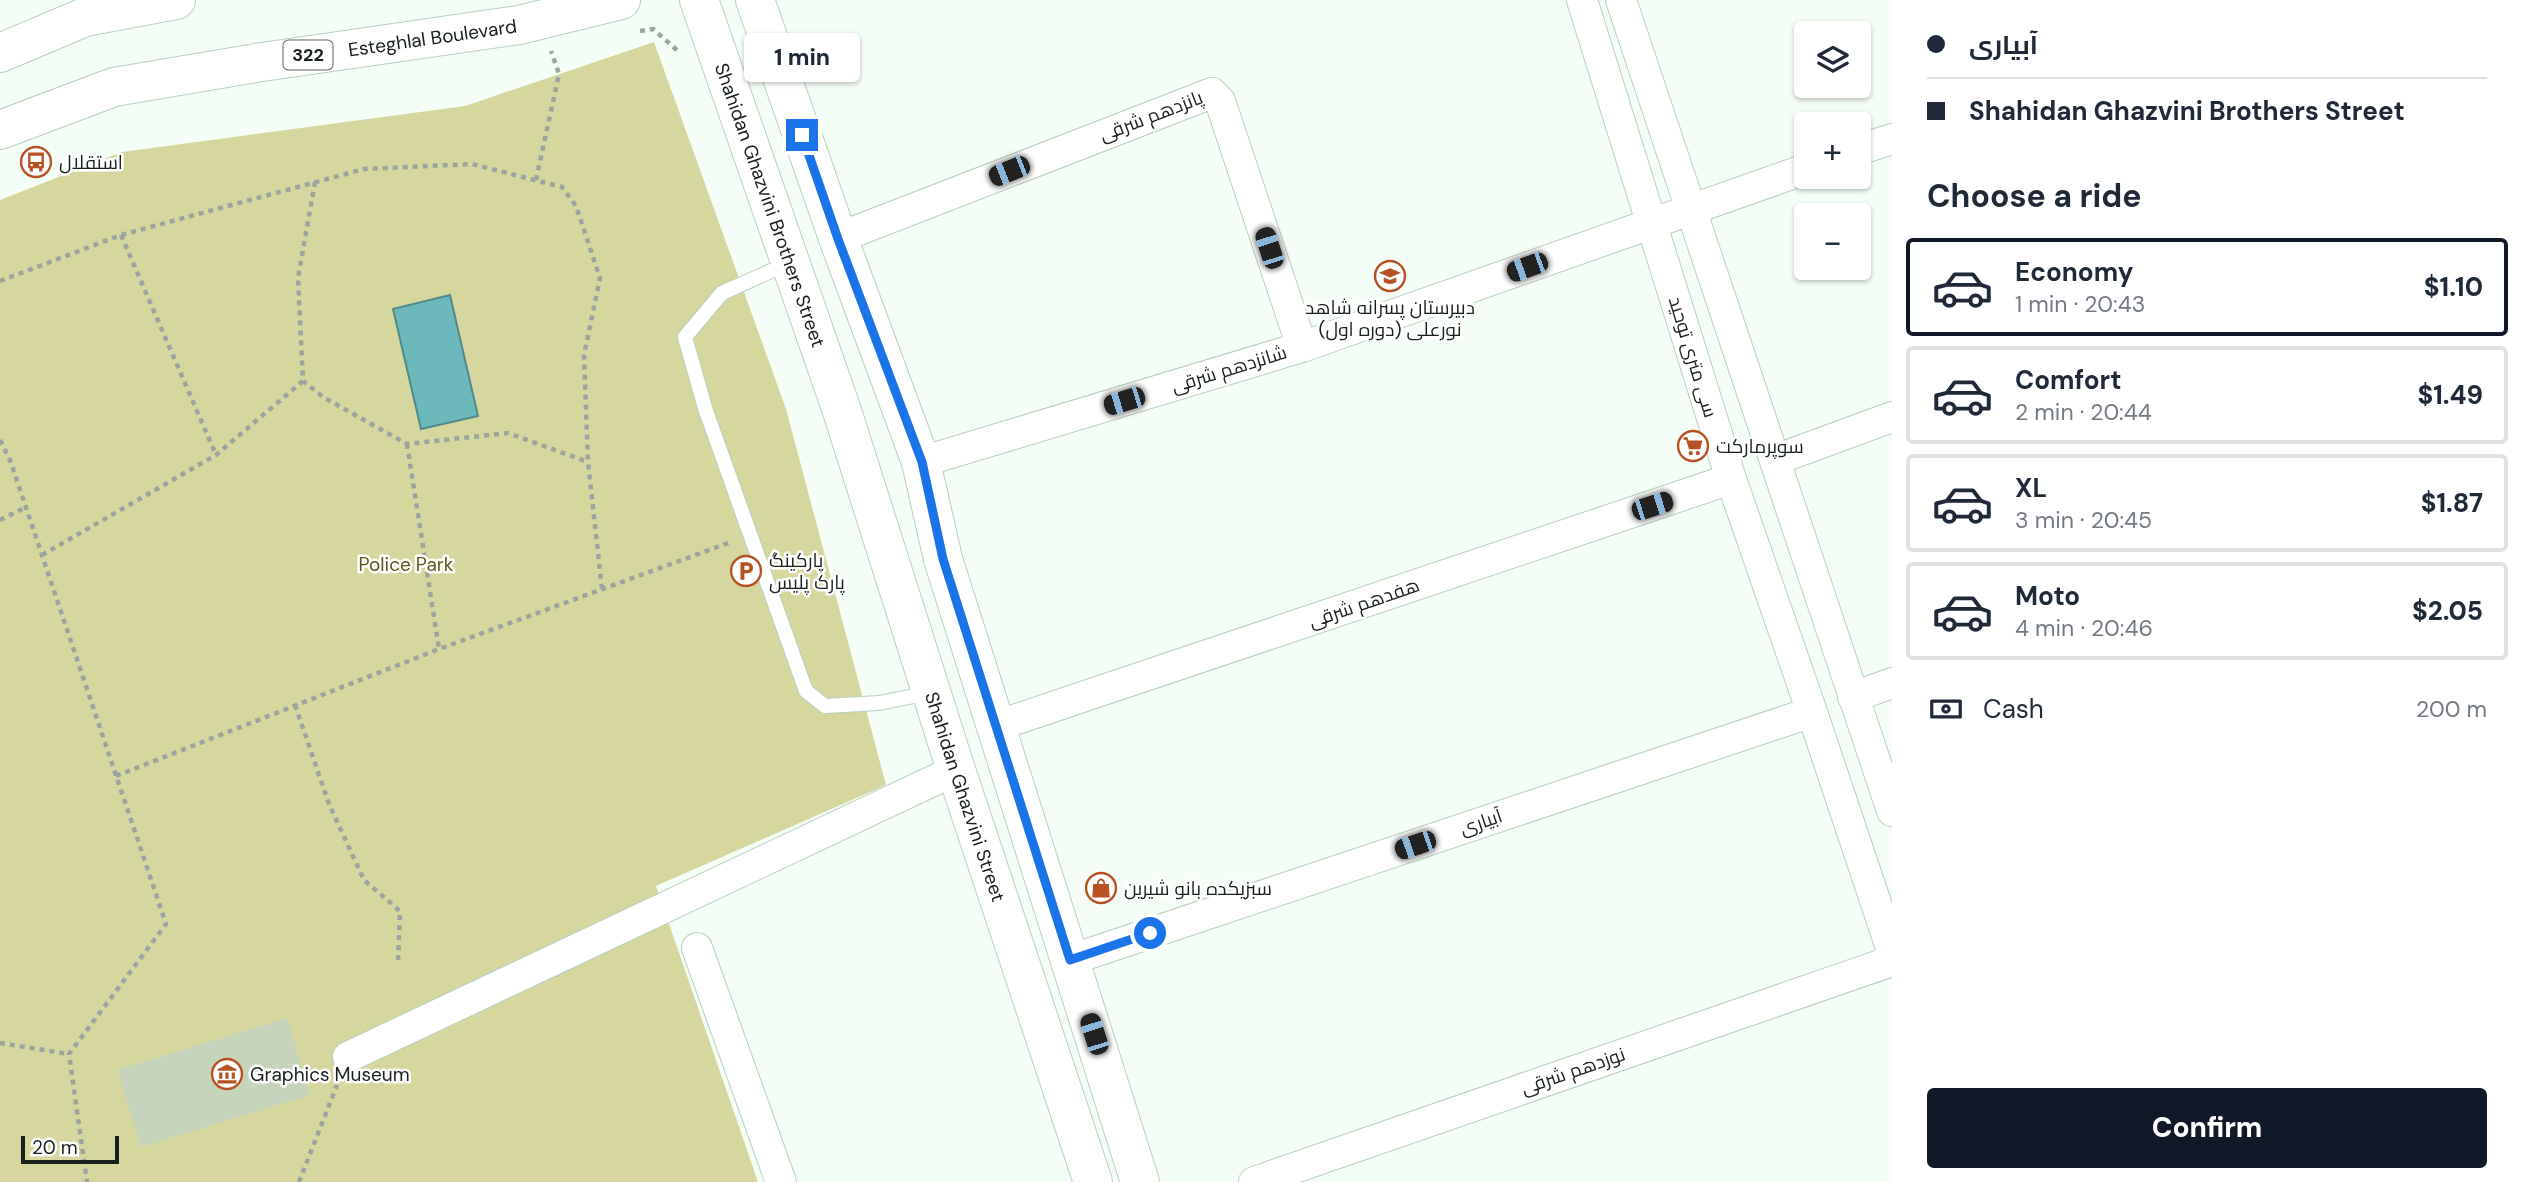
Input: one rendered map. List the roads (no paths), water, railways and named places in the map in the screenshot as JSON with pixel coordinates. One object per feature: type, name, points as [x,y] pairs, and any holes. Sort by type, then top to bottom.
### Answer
[{"type":"main road","points":[[0,53],[85,17],[176,0]]},
{"type":"main road","name":"Esteghlal Boulevard","points":[[0,130],[114,87],[539,20],[621,0]]},
{"type":"main road","name":"Shahidan Ghazvini Brothers Street","points":[[699,0],[842,411]]},
{"type":"main road","points":[[755,0],[838,239],[922,462],[943,559],[1140,1182]]},
{"type":"main road","name":"Shahidan Ghazvini Street","points":[[842,411],[956,770],[1093,1182]]},
{"type":"street","name":"سی متری توحید","points":[[1582,0],[1731,479],[1892,951]]},
{"type":"street","points":[[1621,0],[1892,811]]},
{"type":"street","name":"پانزدهم شرقی","points":[[838,239],[1212,93],[1220,101],[1302,347]]},
{"type":"street","points":[[1871,146],[1892,139]]},
{"type":"street","name":"شانزدهم شرقی","points":[[922,462],[1302,347],[1794,173]]},
{"type":"street","points":[[1774,460],[1892,416]]},
{"type":"street","name":"هفدهم شرقی","points":[[996,726],[1731,479]]},
{"type":"street","points":[[1853,697],[1892,683]]},
{"type":"street","name":"آبیاری","points":[[1070,960],[1812,712]]},
{"type":"street","points":[[348,1057],[956,770]]},
{"type":"street","points":[[697,948],[781,1182]]},
{"type":"street","name":"نوزدهم شرقی","points":[[1254,1182],[1892,961]]},
{"type":"lane","points":[[790,263],[722,293],[685,337],[705,408],[806,691],[825,706],[879,703],[932,692]]},
{"type":"water","points":[[450,295],[478,416],[421,429],[393,309]]},
{"type":"place","name":"استقلال","points":[[36,162]]},
{"type":"place","name":"دبیرستان پسرانه شاهد نورعلی (دوره اول)","points":[[1390,276]]},
{"type":"place","name":"سوپرمارکت","points":[[1693,446]]},
{"type":"place","name":"پارکینگ پارک پلیس","points":[[746,571]]},
{"type":"place","name":"سبزیکده بانو شیرین","points":[[1101,888]]},
{"type":"place","name":"Graphics Museum","points":[[227,1074]]},
{"type":"park label","name":"Police Park","points":[[406,564]]}]
